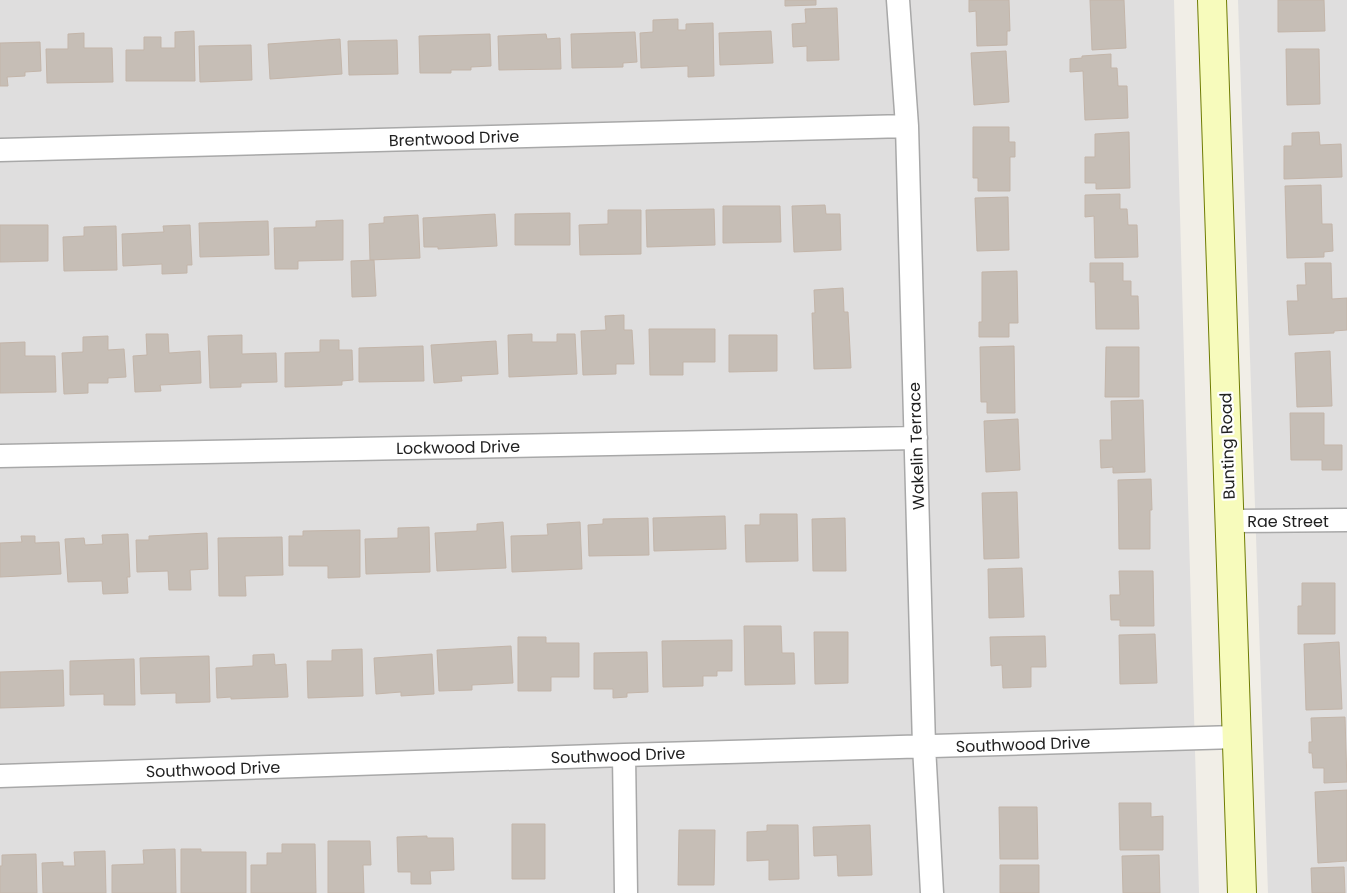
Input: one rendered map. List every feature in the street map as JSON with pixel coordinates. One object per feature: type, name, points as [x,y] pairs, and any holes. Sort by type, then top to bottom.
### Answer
[{"type":"main road","name":"Bunting Road","points":[[1212,0],[1242,893]]},
{"type":"street","name":"Wakelin Terrace","points":[[898,0],[907,126],[924,746],[932,893]]},
{"type":"street","name":"Brentwood Drive","points":[[0,150],[907,126]]},
{"type":"street","name":"Lockwood Drive","points":[[0,456],[916,438]]},
{"type":"street","name":"Rae Street","points":[[1230,521],[1347,520]]},
{"type":"street","name":"Southwood Drive","points":[[0,776],[624,755],[1236,738]]},
{"type":"street","points":[[624,755],[626,893]]},
{"type":"shaded area","points":[[0,0],[1174,0],[1199,893],[0,893]]},
{"type":"shaded area","points":[[1238,0],[1347,0],[1347,893],[1268,893]]},
{"type":"building","points":[[785,0],[816,0],[816,5],[785,6]]},
{"type":"building","points":[[969,0],[1009,0],[1010,31],[1007,31],[1007,45],[977,46],[976,11],[969,12]]},
{"type":"building","points":[[1090,0],[1124,0],[1126,48],[1092,50]]},
{"type":"building","points":[[1278,0],[1324,0],[1325,31],[1278,32]]},
{"type":"building","points":[[837,8],[839,60],[807,61],[807,46],[793,47],[792,24],[806,23],[805,9]]},
{"type":"building","points":[[678,19],[678,30],[686,30],[686,24],[713,23],[714,76],[688,77],[688,66],[641,68],[640,33],[653,32],[653,20]]},
{"type":"building","points":[[194,31],[195,81],[126,81],[126,50],[144,50],[144,37],[161,37],[161,48],[175,48],[175,32]]},
{"type":"building","points":[[771,31],[773,63],[720,65],[719,33]]},
{"type":"building","points":[[635,32],[637,62],[623,63],[623,67],[572,68],[571,34]]},
{"type":"building","points":[[84,33],[84,48],[112,48],[113,82],[47,83],[46,49],[68,49],[68,34]]},
{"type":"building","points":[[490,34],[491,66],[471,67],[471,70],[451,70],[451,73],[420,73],[419,36]]},
{"type":"building","points":[[546,34],[547,39],[560,38],[561,69],[499,70],[498,36]]},
{"type":"building","points":[[340,39],[342,74],[270,79],[268,44]]},
{"type":"building","points":[[397,40],[398,74],[349,75],[348,41]]},
{"type":"building","points":[[40,42],[41,71],[25,72],[25,76],[7,77],[8,86],[0,86],[0,43]]},
{"type":"building","points":[[251,45],[252,80],[200,82],[199,46]]},
{"type":"building","points":[[1286,49],[1319,49],[1320,104],[1287,105]]},
{"type":"building","points":[[1006,51],[1009,102],[974,105],[971,53]]},
{"type":"building","points":[[1111,54],[1111,68],[1117,68],[1118,86],[1127,86],[1128,118],[1085,120],[1083,71],[1070,72],[1070,59],[1082,58],[1082,56]]},
{"type":"building","points":[[973,127],[1009,127],[1009,142],[1015,142],[1015,157],[1010,157],[1010,191],[978,191],[978,178],[973,178]]},
{"type":"building","points":[[1129,132],[1130,188],[1096,189],[1096,183],[1085,183],[1085,157],[1095,157],[1095,134]]},
{"type":"building","points":[[1319,132],[1320,145],[1341,144],[1342,177],[1284,179],[1284,146],[1292,146],[1292,133]]},
{"type":"building","points":[[1321,185],[1322,224],[1332,224],[1333,251],[1324,252],[1324,257],[1287,258],[1285,186]]},
{"type":"building","points":[[1120,194],[1120,209],[1127,209],[1128,225],[1137,225],[1138,257],[1095,258],[1094,216],[1085,217],[1085,195]]},
{"type":"building","points":[[1008,197],[1009,250],[977,251],[975,198]]},
{"type":"building","points":[[825,205],[826,214],[840,214],[841,250],[794,252],[792,206]]},
{"type":"building","points":[[723,206],[780,206],[781,242],[723,243]]},
{"type":"building","points":[[714,209],[715,245],[647,247],[646,210]]},
{"type":"building","points":[[608,210],[641,210],[641,254],[580,255],[579,225],[608,224]]},
{"type":"building","points":[[570,213],[570,245],[515,245],[515,214]]},
{"type":"building","points":[[495,214],[497,246],[438,249],[438,247],[424,247],[423,218]]},
{"type":"building","points":[[418,215],[420,258],[370,260],[369,224],[384,223],[384,217]]},
{"type":"building","points":[[343,220],[343,260],[298,261],[298,269],[275,269],[274,228],[316,227],[316,221]]},
{"type":"building","points":[[268,221],[269,255],[200,257],[199,223]]},
{"type":"building","points":[[0,225],[48,225],[48,261],[0,262]]},
{"type":"building","points":[[190,225],[192,265],[187,265],[187,273],[162,274],[162,264],[123,266],[122,234],[164,232],[163,226]]},
{"type":"building","points":[[116,226],[117,270],[64,271],[63,237],[84,236],[84,227]]},
{"type":"building","points":[[374,260],[376,296],[352,297],[351,261]]},
{"type":"building","points":[[1090,263],[1123,263],[1123,281],[1131,281],[1131,296],[1138,296],[1139,329],[1096,329],[1095,282],[1090,282]]},
{"type":"building","points":[[1305,263],[1331,263],[1332,299],[1347,298],[1347,330],[1334,331],[1334,333],[1289,335],[1287,301],[1298,301],[1297,285],[1306,285]]},
{"type":"building","points":[[1017,271],[1018,323],[1009,323],[1009,337],[979,337],[979,322],[982,322],[982,272]]},
{"type":"building","points":[[843,288],[844,312],[848,312],[851,368],[814,369],[812,313],[815,313],[814,290]]},
{"type":"building","points":[[624,315],[624,330],[632,330],[634,364],[616,364],[616,374],[583,375],[581,331],[606,330],[605,316]]},
{"type":"building","points":[[649,329],[715,329],[715,362],[683,362],[683,375],[650,375]]},
{"type":"building","points":[[146,334],[168,334],[169,353],[200,351],[201,383],[160,385],[161,391],[135,392],[133,356],[147,355]]},
{"type":"building","points":[[532,334],[532,342],[557,342],[557,334],[575,334],[577,374],[509,377],[508,335]]},
{"type":"building","points":[[242,335],[242,354],[276,353],[277,382],[241,383],[241,387],[210,388],[208,336]]},
{"type":"building","points":[[729,335],[777,335],[777,371],[729,372]]},
{"type":"building","points":[[108,336],[108,350],[124,349],[126,377],[108,378],[108,383],[88,383],[88,393],[64,394],[62,353],[83,352],[83,337]]},
{"type":"building","points":[[320,340],[339,340],[339,350],[352,350],[353,380],[342,381],[342,385],[285,387],[285,353],[320,352]]},
{"type":"building","points":[[496,341],[498,374],[461,376],[462,381],[434,383],[431,345]]},
{"type":"building","points":[[25,342],[25,356],[55,356],[56,392],[0,393],[0,343]]},
{"type":"building","points":[[423,346],[424,381],[359,382],[359,348]]},
{"type":"building","points":[[1014,346],[1015,413],[987,413],[987,402],[981,402],[980,347]]},
{"type":"building","points":[[1106,347],[1139,347],[1139,397],[1105,397]]},
{"type":"building","points":[[1330,351],[1332,406],[1297,407],[1295,353]]},
{"type":"building","points":[[1143,400],[1145,472],[1113,473],[1113,467],[1101,468],[1100,440],[1112,440],[1111,401]]},
{"type":"building","points":[[1290,413],[1324,413],[1324,445],[1342,445],[1342,470],[1322,470],[1322,460],[1291,460]]},
{"type":"building","points":[[1018,419],[1020,470],[986,472],[984,421]]},
{"type":"building","points":[[1151,479],[1150,549],[1119,549],[1118,480]]},
{"type":"building","points":[[1017,492],[1019,558],[984,559],[982,493]]},
{"type":"building","points":[[760,514],[797,514],[798,561],[746,562],[745,525],[760,525]]},
{"type":"building","points":[[725,516],[726,549],[654,551],[653,518]]},
{"type":"building","points":[[648,518],[649,555],[589,556],[588,525],[603,524],[603,519]]},
{"type":"building","points":[[845,518],[846,571],[813,571],[812,519]]},
{"type":"building","points":[[503,522],[506,568],[437,571],[435,533],[477,531],[477,524]]},
{"type":"building","points":[[580,522],[582,569],[512,572],[511,536],[548,535],[547,524]]},
{"type":"building","points":[[429,527],[430,572],[366,574],[365,539],[398,538],[398,528]]},
{"type":"building","points":[[360,530],[360,577],[328,578],[328,566],[289,566],[289,536],[303,536],[303,531]]},
{"type":"building","points":[[207,533],[208,569],[190,570],[191,590],[169,590],[168,571],[137,572],[136,540],[149,540],[149,536]]},
{"type":"building","points":[[128,534],[130,577],[127,577],[128,593],[103,594],[102,581],[68,582],[65,539],[84,538],[85,545],[103,544],[102,535]]},
{"type":"building","points":[[21,536],[35,536],[35,543],[59,542],[61,574],[0,577],[0,543],[22,542]]},
{"type":"building","points":[[282,537],[283,575],[245,576],[246,596],[219,596],[218,538]]},
{"type":"building","points":[[1022,568],[1024,617],[989,618],[988,569]]},
{"type":"building","points":[[1119,571],[1153,571],[1154,626],[1120,626],[1120,620],[1111,620],[1110,595],[1120,595]]},
{"type":"building","points":[[1302,583],[1335,583],[1335,634],[1298,634],[1298,606],[1302,606]]},
{"type":"building","points":[[744,626],[781,626],[782,653],[794,653],[795,684],[745,685]]},
{"type":"building","points":[[814,632],[848,632],[848,683],[815,684]]},
{"type":"building","points":[[1155,634],[1157,683],[1120,684],[1119,635]]},
{"type":"building","points":[[1045,636],[1046,667],[1031,667],[1031,687],[1003,688],[1002,665],[991,666],[990,637]]},
{"type":"building","points":[[518,637],[546,637],[546,643],[579,643],[579,677],[551,677],[551,691],[518,691]]},
{"type":"building","points":[[732,640],[732,671],[717,671],[717,676],[703,676],[703,686],[663,687],[662,641]]},
{"type":"building","points":[[1339,642],[1342,709],[1306,710],[1304,644]]},
{"type":"building","points":[[511,646],[513,683],[472,685],[472,690],[439,691],[437,650]]},
{"type":"building","points":[[362,649],[363,696],[308,698],[307,661],[332,661],[332,650]]},
{"type":"building","points":[[647,652],[648,692],[627,693],[627,697],[613,698],[613,689],[594,689],[594,653]]},
{"type":"building","points":[[274,654],[275,665],[286,664],[288,697],[217,698],[216,668],[253,666],[253,655]]},
{"type":"building","points":[[432,654],[434,694],[401,696],[401,692],[376,694],[374,658]]},
{"type":"building","points":[[209,656],[210,702],[176,703],[176,693],[141,694],[140,658]]},
{"type":"building","points":[[134,659],[135,705],[104,705],[104,694],[70,695],[70,661]]},
{"type":"building","points":[[63,670],[64,706],[0,708],[0,672]]},
{"type":"building","points":[[1345,717],[1347,782],[1324,783],[1324,768],[1313,768],[1312,753],[1309,753],[1309,742],[1312,742],[1311,718]]},
{"type":"building","points":[[1347,790],[1347,861],[1318,863],[1315,792]]},
{"type":"building","points":[[1119,803],[1151,803],[1151,817],[1163,816],[1163,850],[1120,850]]},
{"type":"building","points":[[999,807],[1037,807],[1038,859],[1000,859]]},
{"type":"building","points":[[512,824],[545,824],[545,879],[512,879]]},
{"type":"building","points":[[767,825],[798,825],[799,879],[769,880],[769,860],[747,861],[747,832],[767,831]]},
{"type":"building","points":[[870,825],[872,875],[838,876],[837,855],[814,856],[813,827]]},
{"type":"building","points":[[679,830],[715,830],[714,885],[678,885]]},
{"type":"building","points":[[427,836],[427,838],[453,838],[454,870],[430,871],[431,884],[411,884],[411,872],[398,872],[397,837]]},
{"type":"building","points":[[328,841],[370,841],[371,865],[363,865],[364,893],[328,893]]},
{"type":"building","points":[[282,844],[315,844],[316,893],[251,893],[251,865],[267,865],[267,853],[282,853]]},
{"type":"building","points":[[175,849],[176,893],[112,893],[112,865],[144,864],[143,850]]},
{"type":"building","points":[[181,849],[201,849],[201,852],[246,852],[246,893],[181,893]]},
{"type":"building","points":[[105,851],[106,893],[43,893],[42,863],[63,862],[63,866],[75,866],[74,852]]},
{"type":"building","points":[[36,854],[37,893],[0,893],[2,855]]},
{"type":"building","points":[[1159,855],[1160,893],[1123,893],[1122,856]]},
{"type":"building","points":[[1000,865],[1039,865],[1039,893],[1000,893]]},
{"type":"building","points":[[1344,867],[1345,893],[1312,893],[1311,868]]}]
